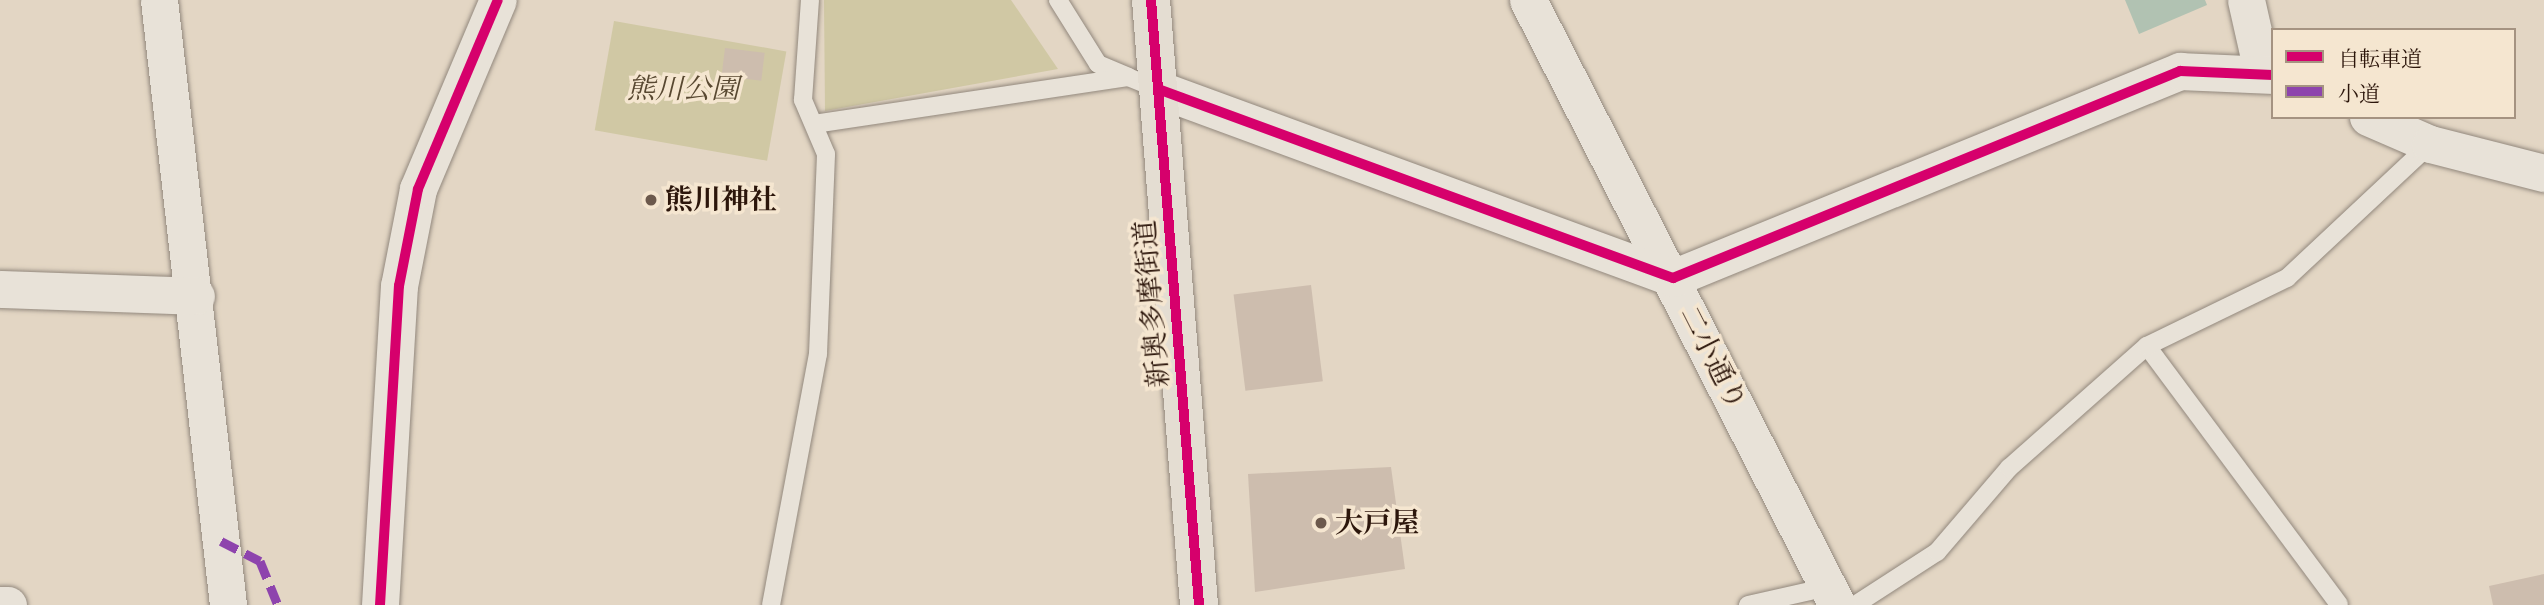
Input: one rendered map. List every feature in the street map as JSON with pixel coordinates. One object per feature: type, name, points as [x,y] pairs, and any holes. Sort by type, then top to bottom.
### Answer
[{"type":"main road","name":"新奥多摩街道","points":[[1151,0],[1143,83],[1199,605]]},
{"type":"street","points":[[159,0],[196,296],[229,605]]},
{"type":"street","points":[[380,605],[398,286],[418,189],[498,0]]},
{"type":"street","name":"二小通り","points":[[1528,0],[1840,599]]},
{"type":"street","points":[[1143,83],[1674,278],[2180,71],[2267,73],[2246,0]]},
{"type":"street","points":[[2373,119],[2430,144],[2544,173]]},
{"type":"street","points":[[0,289],[196,296]]},
{"type":"street","points":[[0,605],[8,605]]},
{"type":"lane","points":[[771,605],[818,354],[826,154],[803,100],[810,0]]},
{"type":"lane","points":[[1058,0],[1098,64],[1143,83]]},
{"type":"lane","points":[[814,124],[1143,83]]},
{"type":"lane","points":[[1748,605],[1840,599],[1937,552],[2009,468],[2147,346],[2287,278],[2430,144]]},
{"type":"lane","points":[[2147,346],[2339,605]]},
{"type":"green space","points":[[824,0],[1011,0],[1058,69],[825,111]]},
{"type":"green space","name":"熊川公園","points":[[614,21],[786,51],[767,161],[595,130]]},
{"type":"shaded area","points":[[2125,0],[2205,0],[2207,5],[2139,34]]},
{"type":"building","points":[[725,48],[765,53],[761,81],[722,76]]},
{"type":"building","points":[[1311,285],[1323,381],[1245,391],[1234,295]]},
{"type":"building","points":[[1391,467],[1405,569],[1255,592],[1248,474]]},
{"type":"building","points":[[2544,574],[2544,605],[2493,605],[2489,586]]},
{"type":"marked path","points":[[221,541],[260,561],[278,605]]},
{"type":"cycle path","points":[[380,605],[399,286],[418,189],[498,0]]},
{"type":"cycle path","points":[[1151,0],[1199,605]]},
{"type":"cycle path","points":[[1158,89],[1673,278],[2180,71],[2271,75]]},
{"type":"place","name":"熊川神社","points":[[651,200]]},
{"type":"place","name":"大戸屋","points":[[1321,523]]}]
